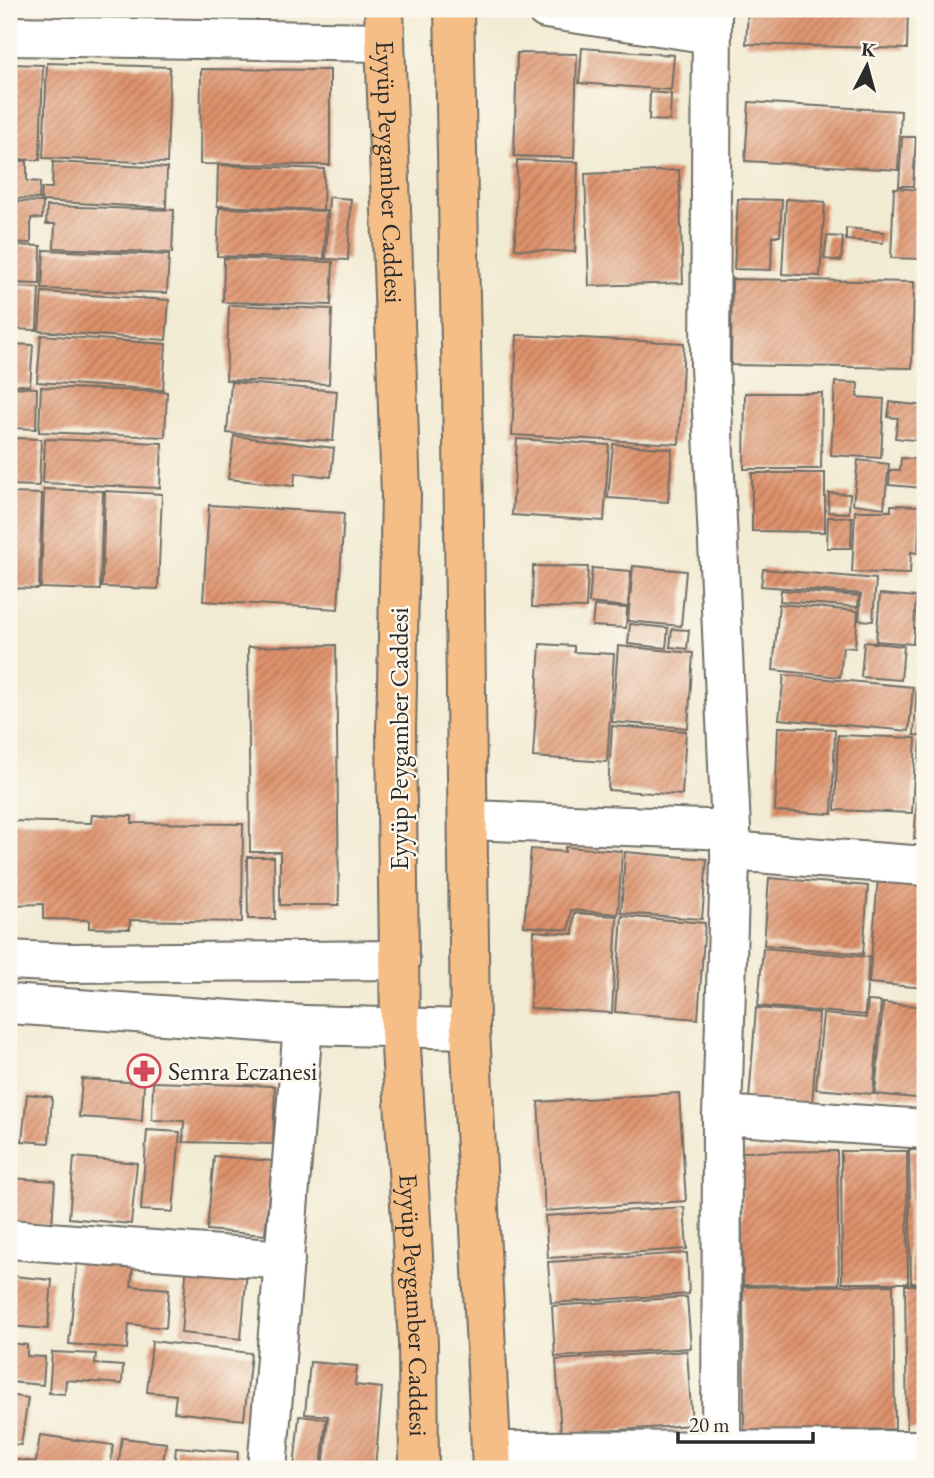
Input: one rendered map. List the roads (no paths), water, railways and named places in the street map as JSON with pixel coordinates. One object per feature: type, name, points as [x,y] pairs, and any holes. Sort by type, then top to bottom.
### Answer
[{"type":"main road","points":[[454,9],[469,820],[470,1029],[492,1460]]},
{"type":"main road","name":"Eyyüp Peygamber Caddesi","points":[[384,25],[401,495],[396,732],[400,1030],[418,1343],[419,1469]]},
{"type":"street","points":[[546,9],[711,21],[710,366],[730,841],[722,1115],[721,1460]]},
{"type":"street","points":[[9,36],[384,25]]},
{"type":"street","points":[[469,820],[730,841],[925,866]]},
{"type":"street","points":[[9,960],[68,963],[400,960]]},
{"type":"street","points":[[9,1004],[303,1025],[400,1030],[470,1029]]},
{"type":"street","points":[[267,1469],[303,1025]]},
{"type":"street","points":[[722,1115],[925,1129]]},
{"type":"street","points":[[9,1239],[285,1260]]},
{"type":"street","points":[[492,1460],[721,1460],[925,1450]]},
{"type":"place","name":"Semra Eczanesi","points":[[144,1071]]}]
